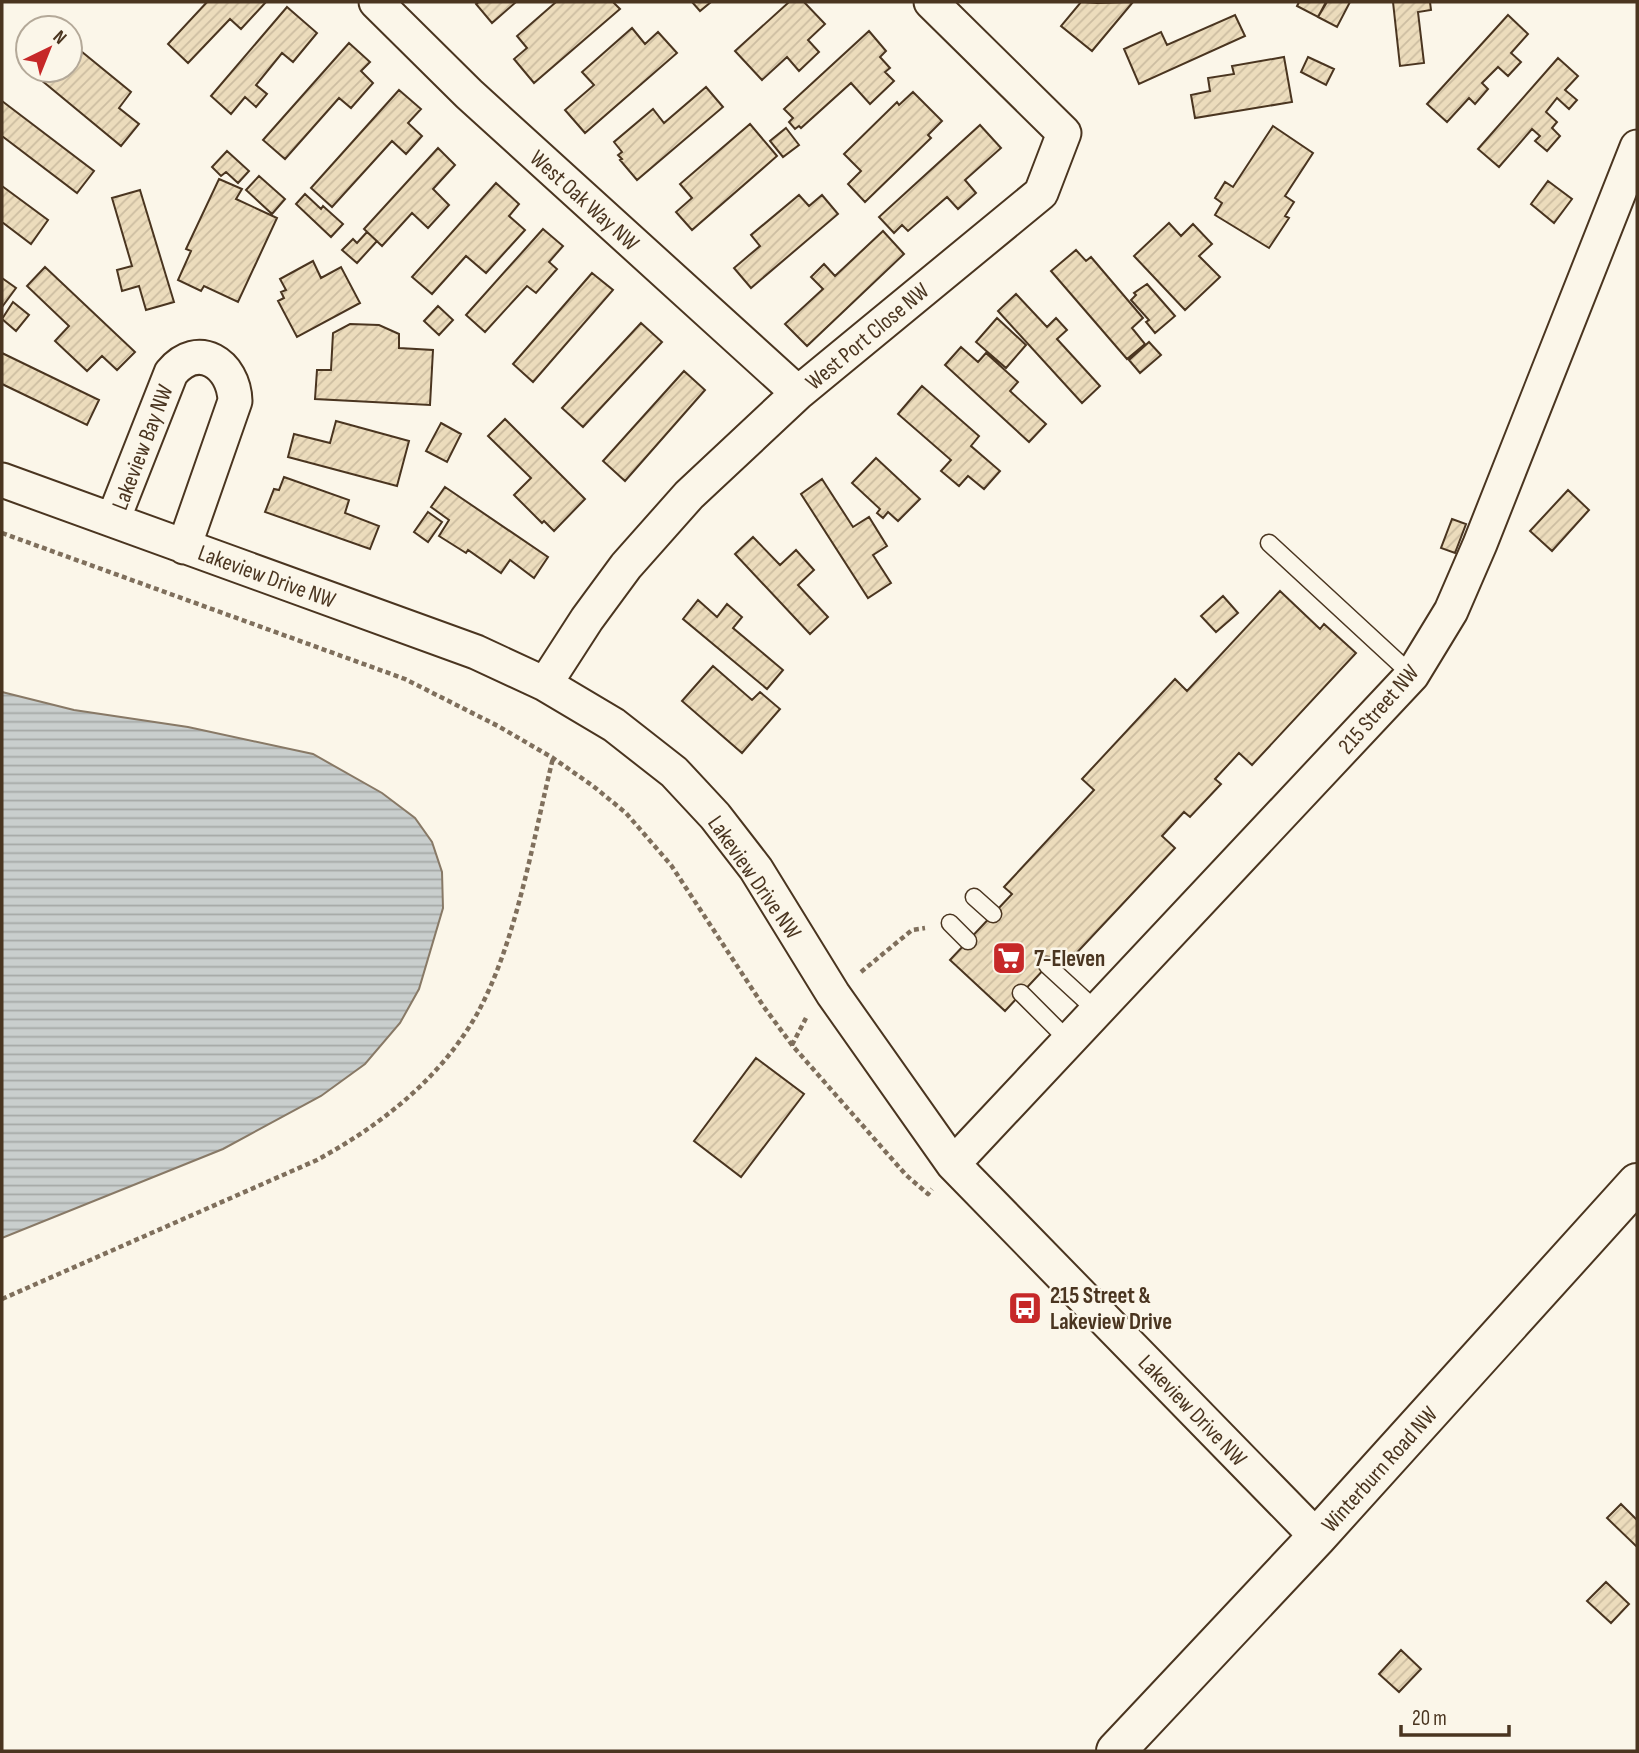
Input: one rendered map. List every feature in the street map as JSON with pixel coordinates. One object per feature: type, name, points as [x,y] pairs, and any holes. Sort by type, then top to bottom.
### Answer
[{"type":"main road","name":"Winterburn Road NW","points":[[1116,1751],[1317,1537],[1637,1183]]},
{"type":"street","name":"West Oak Way NW","points":[[376,2],[469,94],[798,393]]},
{"type":"street","name":"West Port Close NW","points":[[545,684],[587,619],[626,566],[689,495],[798,393],[1041,193],[1063,133],[931,2]]},
{"type":"street","name":"215 Street NW","points":[[953,1164],[1412,675],[1451,611],[1480,544],[1637,147]]},
{"type":"street","name":"Lakeview Bay NW","points":[[113,520],[171,373],[178,365],[190,359],[211,359],[231,376],[235,401],[184,547]]},
{"type":"street","name":"Lakeview Drive NW","points":[[2,480],[476,652],[545,684],[614,725],[674,772],[716,816],[756,869],[833,993],[953,1164],[1317,1537]]},
{"type":"lane","points":[[1269,543],[1412,675]]},
{"type":"lane","points":[[974,897],[993,914]]},
{"type":"lane","points":[[950,923],[968,941]]},
{"type":"lane","points":[[1047,965],[1097,1012]]},
{"type":"lane","points":[[1021,993],[1069,1041]]},
{"type":"path","points":[[2,533],[405,679],[498,726],[553,758],[626,813],[671,864],[764,1007],[792,1045],[906,1175],[928,1194],[953,1164]]},
{"type":"path","points":[[2,1299],[317,1160],[354,1139],[393,1111],[422,1084],[452,1050],[477,1014],[498,968],[512,928],[553,758]]},
{"type":"shaded area","points":[[2,692],[74,710],[188,727],[313,754],[382,793],[415,818],[432,842],[442,872],[443,908],[419,989],[400,1023],[365,1064],[321,1096],[223,1149],[2,1238]]},
{"type":"building","points":[[207,2],[266,2],[241,29],[230,19],[188,63],[168,44]]},
{"type":"building","points":[[516,2],[492,23],[476,4]]},
{"type":"building","points":[[556,2],[613,2],[620,9],[534,83],[514,59],[527,48],[517,36]]},
{"type":"building","points":[[692,2],[711,2],[700,11]]},
{"type":"building","points":[[789,2],[804,2],[825,24],[808,40],[819,52],[799,71],[787,57],[762,80],[735,51]]},
{"type":"building","points":[[1081,2],[1133,2],[1092,51],[1061,26]]},
{"type":"building","points":[[1299,2],[1326,2],[1318,17],[1297,6]]},
{"type":"building","points":[[1327,2],[1350,2],[1337,27],[1318,17]]},
{"type":"building","points":[[1393,2],[1430,2],[1431,10],[1418,12],[1424,63],[1400,66]]},
{"type":"building","points":[[287,7],[317,33],[293,62],[282,53],[256,85],[267,94],[256,107],[245,97],[231,114],[211,96]]},
{"type":"building","points":[[1235,15],[1245,36],[1139,84],[1124,49],[1161,32],[1167,45]]},
{"type":"building","points":[[1508,15],[1528,34],[1511,53],[1521,62],[1508,76],[1498,67],[1482,83],[1488,89],[1475,104],[1469,98],[1447,122],[1427,104]]},
{"type":"building","points":[[632,28],[645,44],[658,32],[677,53],[585,133],[565,110],[594,85],[582,72]]},
{"type":"building","points":[[869,31],[886,51],[880,57],[890,68],[885,72],[894,81],[870,104],[851,83],[801,128],[799,126],[795,129],[789,122],[793,118],[784,109]]},
{"type":"building","points":[[349,43],[370,62],[361,71],[373,83],[351,108],[339,98],[285,159],[263,140]]},
{"type":"building","points":[[84,54],[131,92],[119,108],[139,124],[121,146],[46,84],[84,84]]},
{"type":"building","points":[[1284,57],[1292,102],[1195,118],[1191,95],[1210,91],[1208,78],[1234,74],[1232,66]]},
{"type":"building","points":[[1308,57],[1334,69],[1326,85],[1301,72]]},
{"type":"building","points":[[1558,58],[1578,76],[1565,90],[1577,100],[1569,109],[1557,98],[1546,112],[1557,122],[1552,128],[1560,136],[1547,151],[1535,141],[1540,136],[1532,129],[1499,167],[1478,149]]},
{"type":"building","points":[[706,87],[723,107],[637,180],[620,160],[622,159],[618,155],[622,152],[614,142],[653,109],[664,123]]},
{"type":"building","points":[[399,90],[421,109],[408,123],[422,136],[406,154],[392,141],[332,207],[311,188]]},
{"type":"building","points":[[913,92],[942,121],[928,135],[931,138],[865,202],[848,184],[861,171],[844,154],[897,102],[899,105]]},
{"type":"building","points":[[2,101],[94,171],[77,193],[2,136]]},
{"type":"building","points":[[750,124],[777,156],[692,230],[676,212],[692,198],[680,184]]},
{"type":"building","points":[[980,125],[1001,148],[965,180],[976,193],[958,209],[947,197],[908,231],[902,225],[894,233],[879,217]]},
{"type":"building","points":[[1273,126],[1313,153],[1285,196],[1294,202],[1285,216],[1289,218],[1269,248],[1215,215],[1222,203],[1215,198],[1225,182],[1233,187]]},
{"type":"building","points":[[786,128],[799,145],[783,157],[770,141]]},
{"type":"building","points":[[438,148],[455,165],[433,189],[449,205],[428,228],[412,213],[382,246],[364,229]]},
{"type":"building","points":[[227,151],[249,171],[238,183],[226,172],[221,176],[212,167]]},
{"type":"building","points":[[259,176],[285,199],[272,214],[246,190]]},
{"type":"building","points":[[219,179],[242,189],[236,199],[277,218],[238,302],[204,286],[201,291],[178,280],[191,251],[186,249]]},
{"type":"building","points":[[1548,181],[1572,199],[1554,223],[1531,204]]},
{"type":"building","points":[[496,183],[519,204],[509,216],[525,230],[486,273],[466,256],[432,294],[412,277]]},
{"type":"building","points":[[2,186],[48,220],[31,244],[2,222]]},
{"type":"building","points":[[140,190],[174,302],[146,310],[139,286],[122,291],[117,270],[132,266],[112,198]]},
{"type":"building","points":[[305,194],[343,224],[331,237],[296,204]]},
{"type":"building","points":[[799,195],[809,206],[822,195],[838,214],[751,288],[734,268],[760,246],[751,235]]},
{"type":"building","points":[[1169,223],[1181,236],[1193,224],[1212,244],[1199,256],[1220,277],[1185,310],[1134,256]]},
{"type":"building","points":[[543,229],[563,246],[549,262],[557,269],[536,293],[527,286],[485,332],[466,315]]},
{"type":"building","points":[[883,231],[904,254],[807,346],[785,324],[823,289],[811,277],[824,264],[835,276]]},
{"type":"building","points":[[367,232],[377,241],[357,263],[342,250],[353,239],[357,243]]},
{"type":"building","points":[[1076,250],[1086,261],[1091,257],[1143,318],[1132,328],[1145,344],[1127,359],[1051,271]]},
{"type":"building","points":[[313,261],[321,278],[341,267],[360,303],[297,337],[278,301],[284,298],[281,292],[286,290],[280,279]]},
{"type":"building","points":[[45,267],[135,352],[117,370],[102,356],[87,371],[55,341],[69,326],[27,286]]},
{"type":"building","points":[[592,273],[613,290],[533,382],[513,364]]},
{"type":"building","points":[[2,278],[16,288],[2,307]]},
{"type":"building","points":[[1147,284],[1175,316],[1155,333],[1146,322],[1149,320],[1131,300],[1136,295],[1134,293]]},
{"type":"building","points":[[1016,294],[1047,327],[1056,318],[1067,330],[1057,339],[1100,386],[1082,403],[998,311]]},
{"type":"building","points":[[13,302],[29,315],[16,331],[2,319]]},
{"type":"building","points":[[438,306],[453,320],[439,335],[424,321]]},
{"type":"building","points":[[997,318],[1026,345],[1006,368],[976,342]]},
{"type":"building","points":[[641,323],[662,342],[583,427],[562,408]]},
{"type":"building","points":[[350,324],[379,325],[399,334],[399,348],[433,350],[430,405],[315,399],[317,370],[331,370],[333,333]]},
{"type":"building","points":[[1149,342],[1161,355],[1140,373],[1129,360]]},
{"type":"building","points":[[961,347],[978,362],[986,353],[1018,382],[1010,391],[1046,424],[1029,442],[945,365]]},
{"type":"building","points":[[2,353],[99,400],[87,425],[2,384]]},
{"type":"building","points":[[684,371],[705,390],[625,481],[603,461]]},
{"type":"building","points":[[922,386],[979,436],[971,446],[1000,471],[984,489],[968,476],[959,486],[941,471],[951,460],[898,414]]},
{"type":"building","points":[[505,419],[585,499],[554,531],[514,495],[531,478],[488,436]]},
{"type":"building","points":[[336,421],[409,441],[397,486],[288,457],[294,434],[330,443]]},
{"type":"building","points":[[441,423],[461,434],[447,462],[426,451]]},
{"type":"building","points":[[876,458],[920,499],[898,521],[888,512],[883,518],[877,513],[880,509],[852,483]]},
{"type":"building","points":[[284,477],[349,500],[345,513],[379,526],[370,549],[265,512],[274,489],[279,490]]},
{"type":"building","points":[[822,479],[853,527],[869,517],[887,546],[873,555],[891,583],[868,598],[801,494]]},
{"type":"building","points":[[445,487],[548,557],[534,578],[510,560],[501,573],[468,550],[466,553],[439,536],[449,520],[431,507]]},
{"type":"building","points":[[1568,490],[1589,510],[1552,551],[1530,531]]},
{"type":"building","points":[[428,512],[442,522],[428,542],[414,532]]},
{"type":"building","points":[[1452,519],[1466,524],[1455,553],[1441,548]]},
{"type":"building","points":[[753,537],[780,565],[796,550],[814,570],[798,585],[828,617],[810,634],[735,554]]},
{"type":"building","points":[[1280,591],[1320,629],[1324,624],[1356,653],[1252,765],[1239,753],[1215,779],[1221,784],[1190,817],[1184,812],[1162,836],[1175,848],[1069,961],[1060,952],[1005,1011],[950,960],[1012,894],[1004,887],[1094,790],[1082,779],[1175,679],[1187,691]]},
{"type":"building","points":[[1223,596],[1238,613],[1216,632],[1201,616]]},
{"type":"building","points":[[698,600],[717,617],[727,604],[742,617],[733,628],[783,670],[767,689],[683,619]]},
{"type":"building","points":[[713,666],[752,700],[760,692],[780,709],[742,753],[682,701]]},
{"type":"building","points":[[756,1058],[804,1094],[741,1177],[694,1141]]},
{"type":"building","points":[[1621,1504],[1637,1520],[1637,1547],[1607,1518]]},
{"type":"building","points":[[1606,1582],[1629,1604],[1611,1623],[1587,1601]]},
{"type":"building","points":[[1401,1650],[1421,1669],[1399,1692],[1379,1674]]},
{"type":"place","name":"7-Eleven","points":[[1009,958]]},
{"type":"place","name":"215 Street & Lakeview Drive","points":[[1025,1308]]}]
